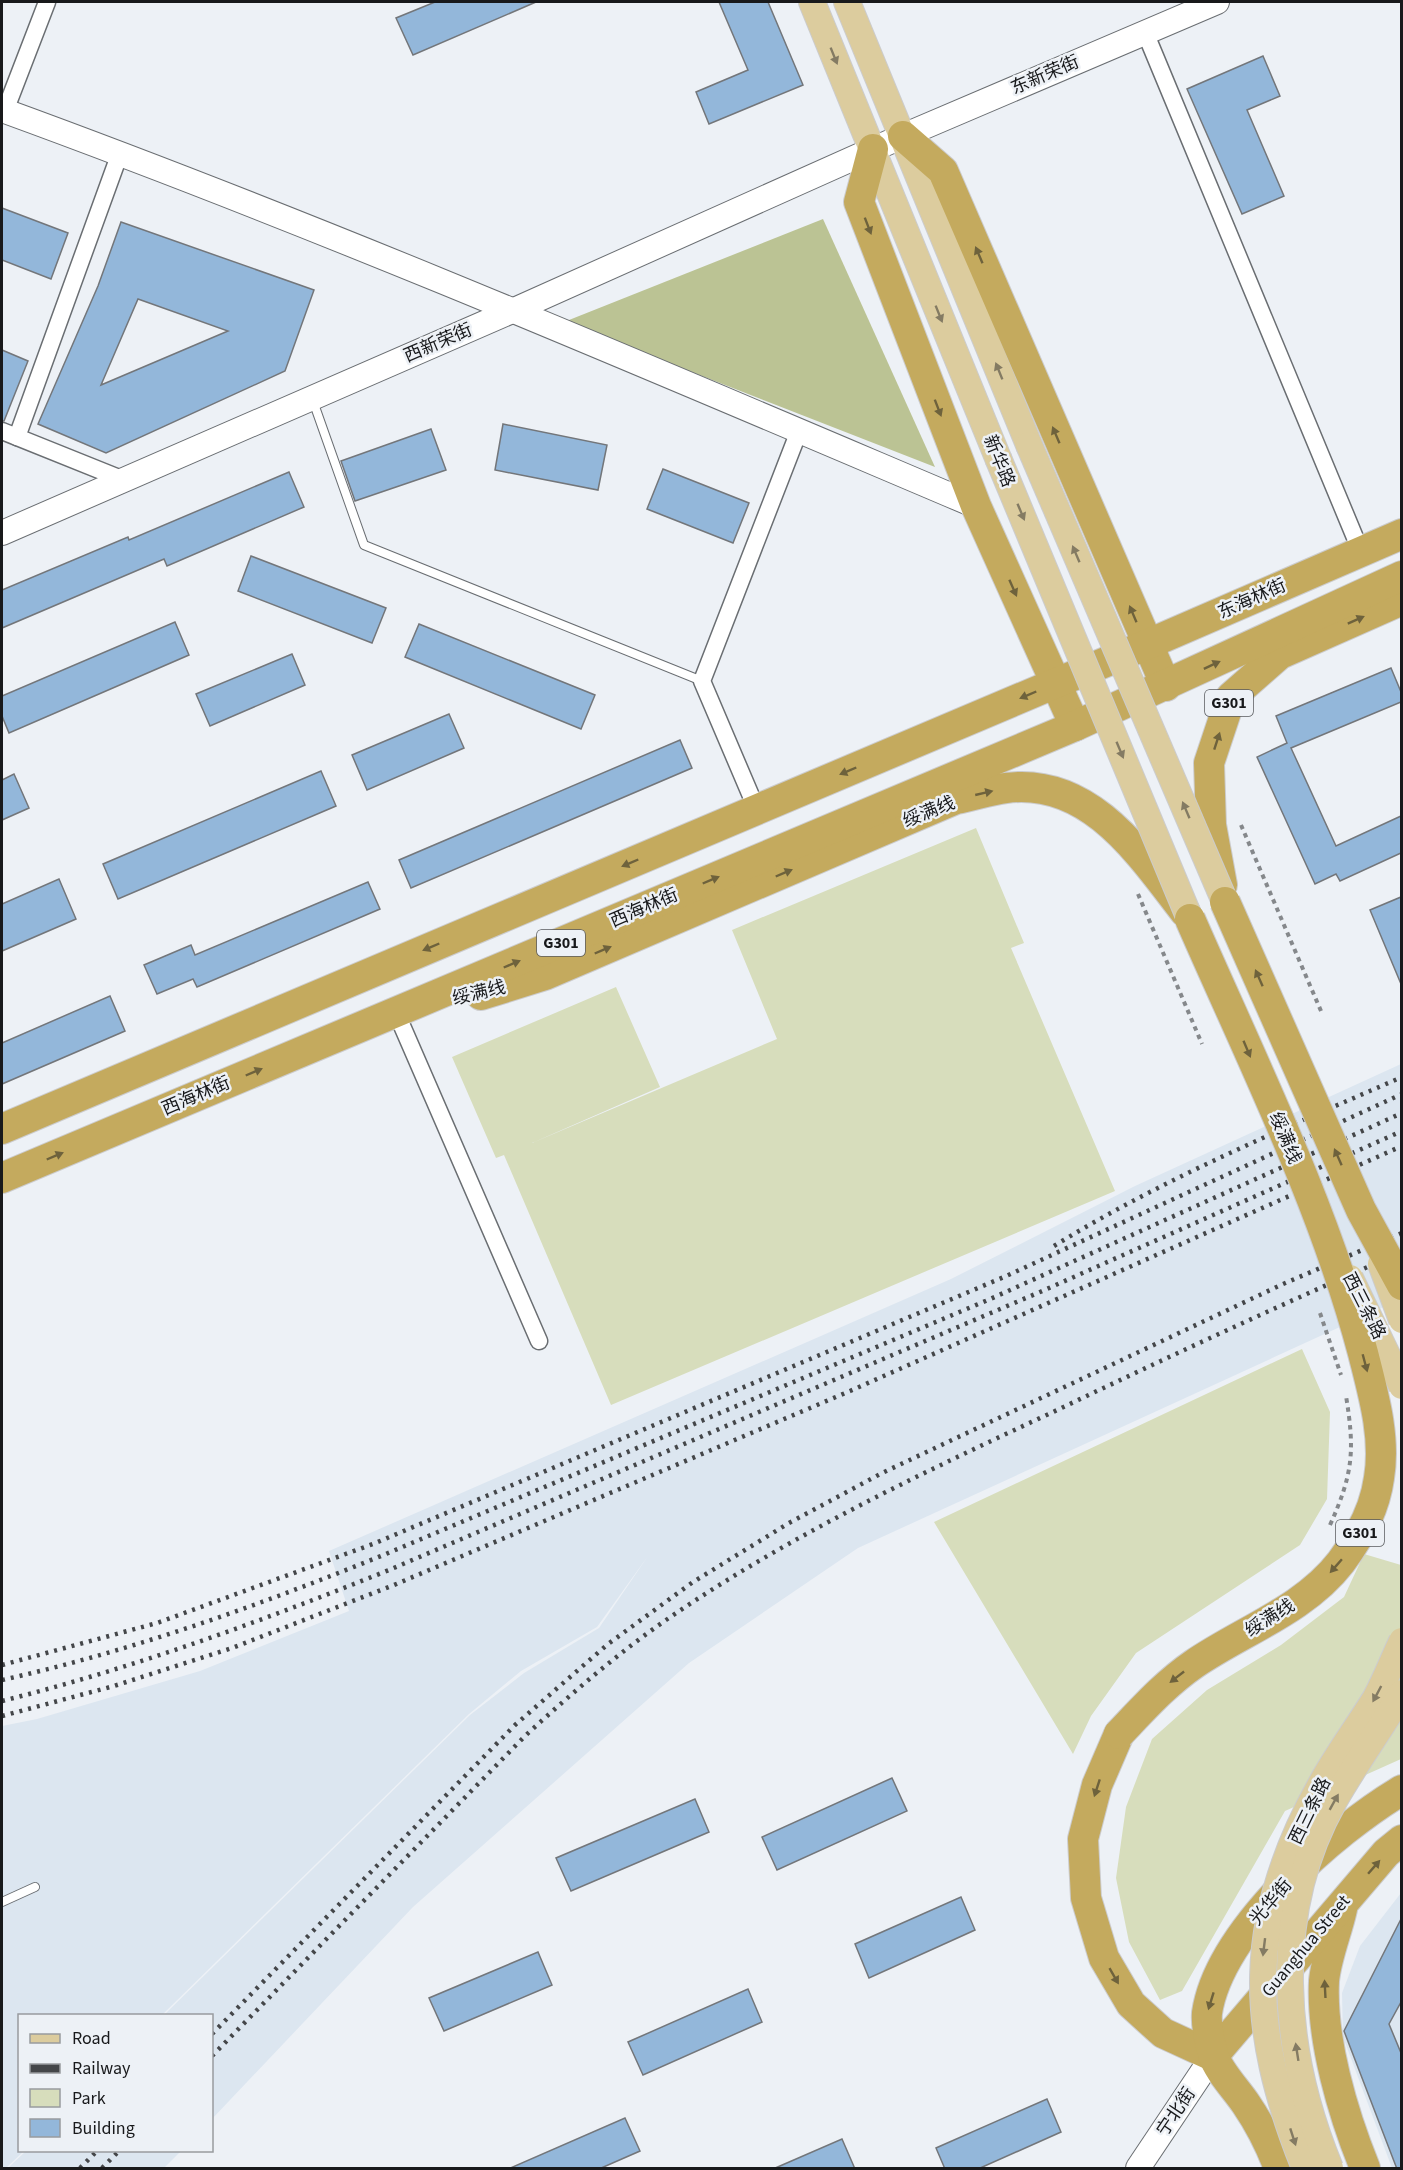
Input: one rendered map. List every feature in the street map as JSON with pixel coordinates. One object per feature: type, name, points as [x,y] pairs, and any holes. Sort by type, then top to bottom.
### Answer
[{"type":"highway","points":[[903,136],[943,171],[1146,645],[1166,686]]},
{"type":"highway","points":[[873,149],[859,202],[976,506],[1075,726]]},
{"type":"highway","name":"东海林街","points":[[1056,683],[1401,534]]},
{"type":"highway","name":"G301","points":[[1166,686],[1401,576]]},
{"type":"highway","name":"G301","points":[[1401,600],[1280,654],[1231,697],[1209,763],[1211,825],[1225,902],[1361,1210],[1401,1284]]},
{"type":"highway","name":"G301","points":[[2,1129],[1056,683]]},
{"type":"highway","name":"西海林街","points":[[2,1178],[1166,686]]},
{"type":"highway","name":"绥满线","points":[[401,1010],[479,996],[545,975],[956,799],[1007,788],[1048,789],[1087,805],[1137,850],[1190,919],[1324,1227],[1373,1392],[1378,1425],[1380,1468],[1374,1502],[1359,1534],[1340,1563],[1318,1586],[1290,1607],[1195,1664],[1160,1690],[1119,1734],[1097,1785],[1083,1839],[1086,1898],[1104,1958],[1131,2004],[1162,2033],[1214,2055]]},
{"type":"highway","name":"光华街","points":[[1214,2055],[1207,2014],[1217,1983],[1234,1947],[1278,1890],[1328,1845],[1401,1790]]},
{"type":"highway","name":"Guanghua Street","points":[[1214,2055],[1344,1902],[1401,1840]]},
{"type":"highway","points":[[1344,1902],[1324,1980],[1328,2044],[1353,2140],[1365,2169]]},
{"type":"highway","points":[[1214,2055],[1248,2107],[1279,2169]]},
{"type":"main road","name":"新华路","points":[[812,2],[998,458],[1190,919]]},
{"type":"main road","name":"新华路","points":[[847,2],[1029,445],[1225,902]]},
{"type":"main road","name":"西三条路","points":[[1361,1210],[1401,1320]]},
{"type":"main road","name":"西三条路","points":[[1324,1227],[1389,1354],[1401,1386]]},
{"type":"main road","name":"西三条路","points":[[1305,2169],[1274,2080],[1266,2042],[1261,1981],[1265,1940],[1285,1860],[1321,1785],[1376,1697],[1401,1641]]},
{"type":"main road","name":"西三条路","points":[[1330,2169],[1301,2076],[1292,2020],[1290,1949],[1295,1906],[1310,1853],[1333,1803],[1401,1693]]},
{"type":"street","points":[[48,2],[3,110],[120,153],[512,311],[976,506]]},
{"type":"street","name":"东新荣街","points":[[873,149],[1217,2]]},
{"type":"street","points":[[1145,32],[1360,552]]},
{"type":"street","name":"西新荣街","points":[[2,533],[512,311],[873,149]]},
{"type":"street","points":[[120,153],[9,434],[124,480]]},
{"type":"street","points":[[757,810],[702,681],[799,431]]},
{"type":"street","points":[[401,1010],[538,1341]]},
{"type":"street","name":"宁北街","points":[[1138,2169],[1214,2055]]},
{"type":"lane","points":[[312,397],[364,545],[702,681]]},
{"type":"lane","points":[[2,1902],[35,1887]]},
{"type":"path","points":[[1241,825],[1321,1011]]},
{"type":"path","points":[[1137,893],[1202,1044]]},
{"type":"path","points":[[1320,1313],[1341,1377]]},
{"type":"path","points":[[1330,1525],[1346,1490],[1351,1462],[1351,1427],[1344,1387]]},
{"type":"shaded area","points":[[1401,1064],[1401,1299],[858,1548],[689,1663],[413,1907],[213,2118],[213,2014],[165,2014],[470,1715],[524,1673],[599,1628],[648,1556],[597,1627],[521,1671],[469,1714],[163,2014],[18,2014],[18,2152],[23,2152],[6,2168],[2,2168],[2,1726],[37,1719],[200,1671],[349,1611],[329,1551],[951,1279],[1135,1186]]},
{"type":"shaded area","points":[[1401,1893],[1401,2168],[1392,2168],[1343,2037],[1342,1993],[1360,1946]]},
{"type":"shaded area","points":[[25,2152],[180,2152],[164,2168],[8,2168]]},
{"type":"green space","points":[[823,219],[935,467],[564,322]]},
{"type":"green space","points":[[976,828],[1024,943],[1011,948],[1115,1191],[611,1405],[504,1155],[496,1158],[452,1057],[616,987],[660,1087],[532,1143],[777,1039],[732,930]]},
{"type":"green space","points":[[1302,1349],[1330,1412],[1327,1499],[1300,1545],[1136,1653],[1091,1716],[1073,1754],[934,1522]]},
{"type":"green space","points":[[1364,1554],[1401,1565],[1401,1759],[1285,1811],[1182,1991],[1160,2000],[1129,1942],[1116,1878],[1126,1807],[1152,1739],[1207,1690],[1281,1645],[1344,1597]]},
{"type":"building","points":[[435,2],[536,2],[413,55],[396,18]]},
{"type":"building","points":[[719,2],[768,2],[803,85],[709,124],[696,92],[748,70]]},
{"type":"building","points":[[1263,56],[1280,96],[1247,110],[1284,196],[1242,214],[1187,89]]},
{"type":"building","points":[[2,208],[68,233],[51,279],[2,260]]},
{"type":"building","points":[[121,222],[314,290],[285,371],[106,453],[38,424],[98,286]],"holes":[[[138,299],[228,331],[101,385]]]},
{"type":"building","points":[[2,350],[28,361],[4,421],[2,421]]},
{"type":"building","points":[[503,424],[607,445],[598,490],[495,470]]},
{"type":"building","points":[[431,429],[446,470],[355,501],[341,461]]},
{"type":"building","points":[[663,469],[749,503],[733,543],[647,509]]},
{"type":"building","points":[[289,472],[304,507],[167,566],[164,559],[2,628],[2,590],[128,537],[129,540]]},
{"type":"building","points":[[251,556],[386,608],[372,643],[238,591]]},
{"type":"building","points":[[175,622],[189,655],[9,733],[2,716],[2,696]]},
{"type":"building","points":[[419,624],[595,695],[581,729],[405,657]]},
{"type":"building","points":[[292,654],[305,685],[210,726],[196,694]]},
{"type":"building","points":[[1391,668],[1401,692],[1401,702],[1291,748],[1336,846],[1401,816],[1401,853],[1340,881],[1336,874],[1315,884],[1257,757],[1287,743],[1276,716]]},
{"type":"building","points":[[449,714],[464,748],[367,790],[352,755]]},
{"type":"building","points":[[680,740],[692,768],[411,888],[399,860]]},
{"type":"building","points":[[321,771],[336,806],[118,899],[103,864]]},
{"type":"building","points":[[14,774],[29,808],[2,820],[2,780]]},
{"type":"building","points":[[59,879],[76,919],[2,951],[2,904]]},
{"type":"building","points":[[368,882],[380,909],[197,987],[193,979],[157,994],[144,965],[191,945],[195,955]]},
{"type":"building","points":[[1401,897],[1401,984],[1370,910]]},
{"type":"building","points":[[110,996],[125,1031],[2,1084],[2,1043]]},
{"type":"building","points":[[892,1778],[907,1811],[777,1870],[762,1837]]},
{"type":"building","points":[[695,1799],[709,1832],[571,1891],[556,1858]]},
{"type":"building","points":[[961,1897],[975,1930],[869,1978],[855,1944]]},
{"type":"building","points":[[1401,1919],[1401,2002],[1389,2024],[1401,2053],[1401,2169],[1397,2169],[1344,2031]]},
{"type":"building","points":[[538,1952],[552,1985],[444,2031],[429,1998]]},
{"type":"building","points":[[748,1989],[762,2022],[643,2075],[628,2042]]},
{"type":"building","points":[[1047,2099],[1061,2132],[978,2169],[945,2169],[936,2148]]},
{"type":"building","points":[[625,2118],[640,2151],[599,2169],[508,2169]]},
{"type":"building","points":[[842,2139],[855,2169],[773,2169]]},
{"type":"railway","points":[[1054,1246],[1181,1176],[1402,1077]]},
{"type":"railway","points":[[2,1665],[157,1623],[373,1544],[1004,1277],[1402,1094]]},
{"type":"railway","points":[[2,1680],[99,1655],[194,1626],[381,1556],[988,1300],[1402,1113]]},
{"type":"railway","points":[[2,1701],[100,1674],[197,1642],[389,1570],[1040,1292],[1402,1131]]},
{"type":"railway","points":[[2,1716],[114,1686],[232,1648],[394,1585],[850,1391],[1402,1146]]},
{"type":"railway","points":[[213,2033],[515,1725],[608,1644],[693,1582],[789,1523],[882,1473],[1283,1284],[1402,1233]]},
{"type":"railway","points":[[213,2055],[526,1735],[594,1675],[666,1620],[759,1561],[904,1483],[1183,1351],[1402,1252]]},
{"type":"railway","points":[[80,2168],[96,2152]]},
{"type":"railway","points":[[102,2168],[118,2152]]}]
